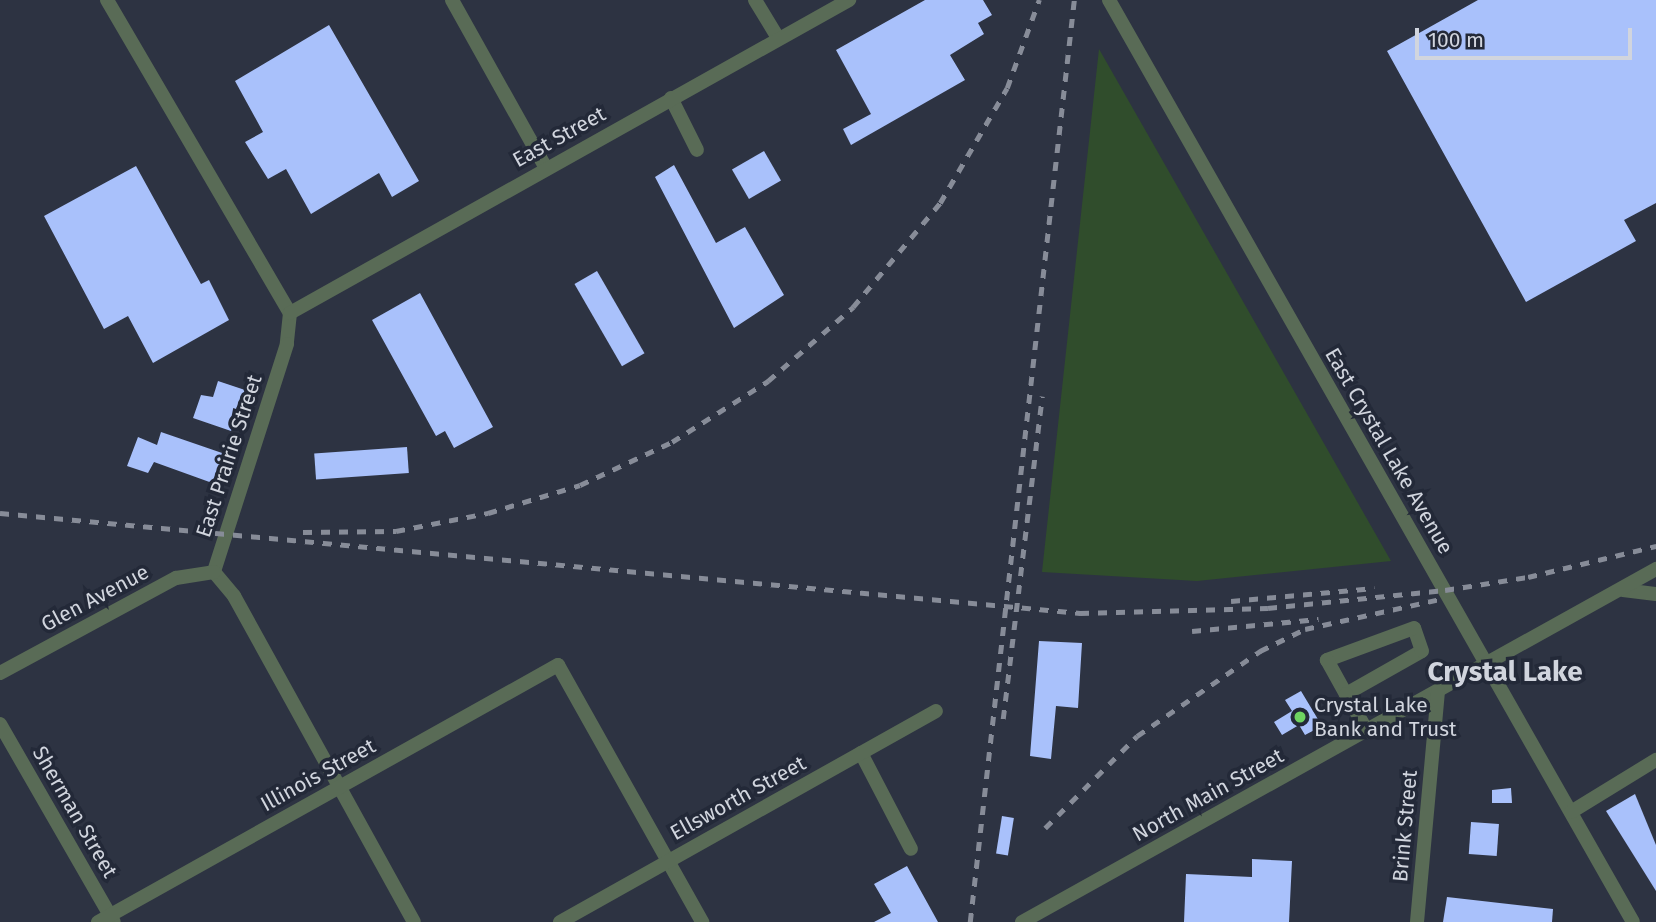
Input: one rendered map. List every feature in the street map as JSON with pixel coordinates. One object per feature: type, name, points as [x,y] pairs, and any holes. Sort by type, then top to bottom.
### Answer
[{"type":"street","points":[[107,0],[290,313]]},
{"type":"street","points":[[452,0],[546,168]]},
{"type":"street","points":[[755,0],[778,38]]},
{"type":"street","name":"East Street","points":[[290,313],[849,0]]},
{"type":"street","name":"East Crystal Lake Avenue","points":[[1109,0],[1633,922]]},
{"type":"street","points":[[671,98],[697,150]]},
{"type":"street","name":"East Prairie Street","points":[[290,313],[287,344],[214,572],[234,596],[414,922]]},
{"type":"street","name":"North Main Street","points":[[1022,922],[1043,917],[1656,569]]},
{"type":"street","name":"Glen Avenue","points":[[0,673],[176,578],[214,572]]},
{"type":"street","points":[[1621,590],[1656,594]]},
{"type":"street","points":[[1346,694],[1422,651],[1414,628],[1327,660],[1346,694],[1367,731]]},
{"type":"street","name":"Illinois Street","points":[[107,920],[558,665],[668,862]]},
{"type":"street","name":"Brink Street","points":[[1417,922],[1438,691]]},
{"type":"street","name":"Ellsworth Street","points":[[560,922],[936,711]]},
{"type":"street","name":"Sherman Street","points":[[0,723],[107,920]]},
{"type":"street","points":[[861,753],[911,849]]},
{"type":"street","points":[[1570,812],[1656,760]]},
{"type":"street","points":[[668,862],[702,922]]},
{"type":"green space","points":[[1099,49],[1391,561],[1197,581],[1042,572]]},
{"type":"building","points":[[925,0],[983,0],[992,15],[978,23],[984,34],[950,55],[965,80],[851,145],[843,129],[871,114],[836,50]]},
{"type":"building","points":[[1478,0],[1656,0],[1656,203],[1624,220],[1636,241],[1526,302],[1387,51]]},
{"type":"building","points":[[329,25],[419,181],[392,197],[379,173],[311,214],[286,169],[268,179],[245,142],[263,132],[235,81]]},
{"type":"building","points":[[764,151],[781,180],[749,199],[732,170]]},
{"type":"building","points":[[674,165],[716,243],[745,227],[784,295],[734,328],[655,177]]},
{"type":"building","points":[[136,166],[201,284],[209,280],[229,320],[153,363],[128,316],[104,329],[44,216]]},
{"type":"building","points":[[597,271],[644,353],[622,366],[574,284]]},
{"type":"building","points":[[420,293],[493,427],[454,448],[445,431],[436,436],[372,320]]},
{"type":"building","points":[[218,381],[245,390],[231,431],[193,418],[201,395],[213,397]]},
{"type":"building","points":[[161,432],[225,454],[215,484],[154,462],[148,473],[127,466],[138,437],[157,445]]},
{"type":"building","points":[[407,447],[409,473],[316,479],[314,453]]},
{"type":"building","points":[[1039,641],[1082,643],[1078,708],[1056,706],[1051,759],[1030,756]]},
{"type":"building","name":"Crystal Lake Bank and Trust","points":[[1301,691],[1322,726],[1305,735],[1299,725],[1282,735],[1274,722],[1292,711],[1285,700]]},
{"type":"building","points":[[1511,788],[1512,803],[1492,803],[1492,790]]},
{"type":"building","points":[[1635,794],[1656,845],[1656,891],[1606,811]]},
{"type":"building","points":[[1002,816],[1014,818],[1008,855],[996,854]]},
{"type":"building","points":[[1471,822],[1499,824],[1497,856],[1469,854]]},
{"type":"building","points":[[1252,859],[1292,861],[1289,922],[1184,922],[1186,874],[1252,877]]},
{"type":"building","points":[[907,866],[938,922],[874,922],[891,913],[874,884]]},
{"type":"building","points":[[1447,897],[1553,909],[1552,922],[1443,922]]},
{"type":"railway","points":[[303,532],[396,531],[488,513],[580,485],[672,442],[768,381],[853,307],[940,203],[1007,88],[1039,0]]},
{"type":"railway","points":[[970,922],[1074,0]]},
{"type":"railway","points":[[1003,719],[1042,396]]},
{"type":"railway","points":[[0,513],[1080,613],[1268,608],[1445,590],[1528,577],[1656,546]]},
{"type":"railway","points":[[1231,601],[1374,588]]},
{"type":"railway","points":[[1045,828],[1137,736],[1260,651],[1305,629],[1440,599]]},
{"type":"railway","points":[[1192,631],[1318,619]]},
{"type":"place","name":"Crystal Lake Bank and Trust","points":[[1300,717]]},
{"type":"district","name":"Crystal Lake","points":[[1505,672]]}]
